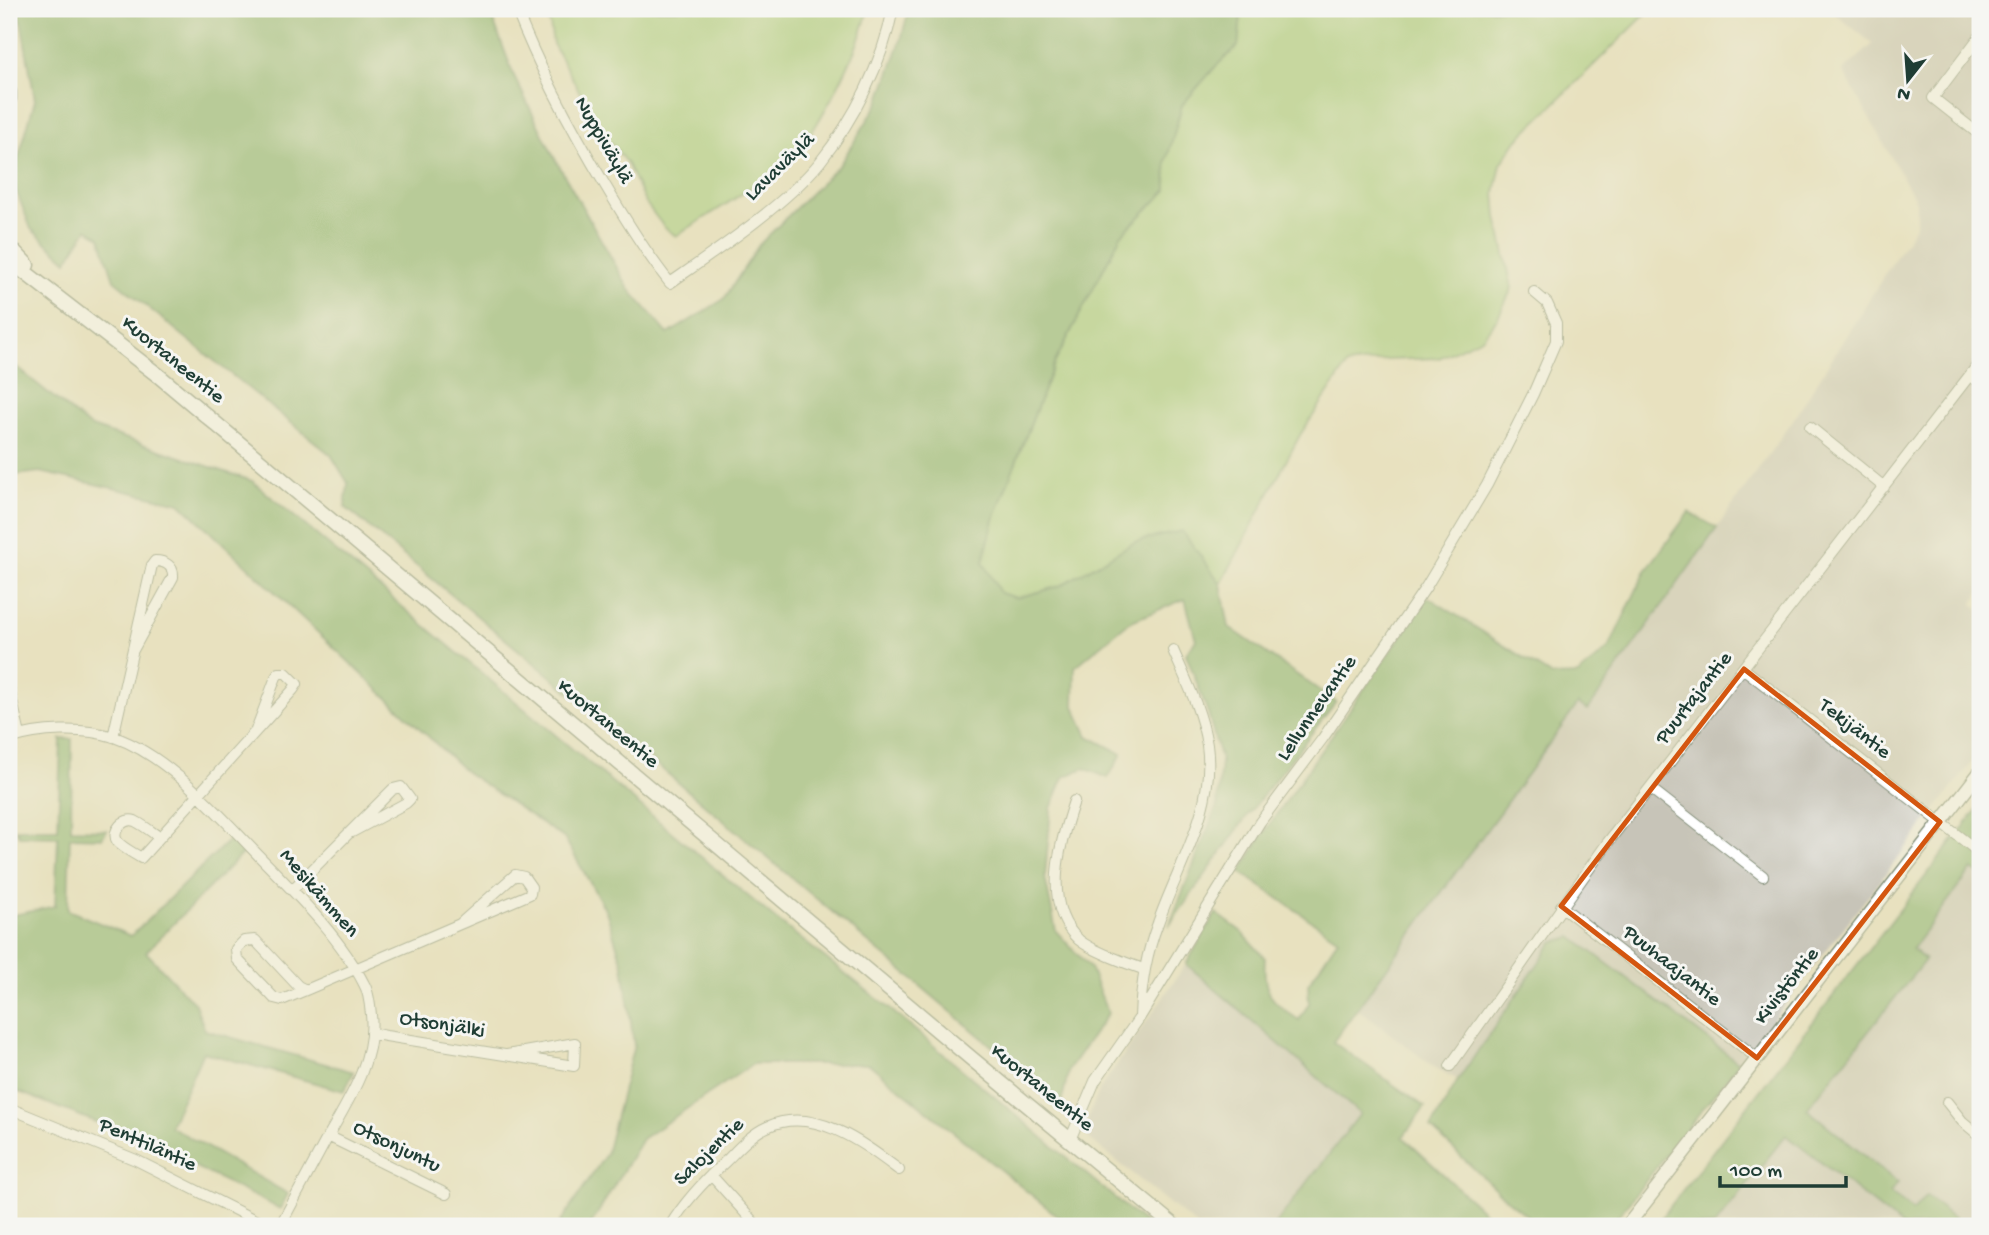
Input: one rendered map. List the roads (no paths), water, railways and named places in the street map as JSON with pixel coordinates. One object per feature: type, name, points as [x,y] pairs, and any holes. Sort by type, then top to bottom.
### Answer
[{"type":"highway","points":[[9,93],[9,99]]},
{"type":"highway","points":[[9,246],[60,298]]},
{"type":"highway","name":"Kuortaneentie","points":[[9,260],[170,385],[1174,1226]]},
{"type":"main road","name":"Kivistöntie","points":[[1627,1226],[1980,772]]},
{"type":"street","name":"Nuppiväylä","points":[[516,9],[554,95],[593,166],[637,240],[670,283]]},
{"type":"street","name":"Lavaväylä","points":[[670,283],[776,204],[818,164],[848,125],[873,74],[890,27],[893,9]]},
{"type":"street","points":[[1980,36],[1933,98],[1980,135]]},
{"type":"street","name":"Lellunnevantie","points":[[1070,1140],[1096,1081],[1140,1017],[1260,822],[1323,738],[1426,587],[1487,485],[1533,394],[1556,341],[1556,323],[1547,303],[1534,292]]},
{"type":"street","name":"Puurtajantie","points":[[1450,1066],[1561,906],[1980,362]]},
{"type":"street","points":[[1970,375],[1980,383]]},
{"type":"street","points":[[1810,427],[1884,486]]},
{"type":"street","points":[[113,737],[152,565],[155,561],[160,561],[170,566],[173,577],[133,650]]},
{"type":"street","points":[[1140,1017],[1143,969],[1157,923],[1201,816],[1208,785],[1207,745],[1192,694],[1173,650]]},
{"type":"street","name":"Tekijäntie","points":[[1744,669],[1980,853]]},
{"type":"street","points":[[159,837],[293,691],[297,684],[286,673],[279,673],[276,677],[256,730]]},
{"type":"street","points":[[9,688],[20,735]]},
{"type":"street","name":"Mesikämmen","points":[[9,739],[20,735],[84,732],[113,737],[146,753],[198,793],[292,890],[340,947],[366,986],[371,1033],[359,1079],[280,1226]]},
{"type":"street","points":[[292,890],[393,789],[401,787],[407,794],[410,799],[406,803],[352,832]]},
{"type":"street","points":[[1650,788],[1763,876]]},
{"type":"street","points":[[1074,801],[1063,834],[1057,878],[1059,905],[1068,928],[1081,942],[1143,969]]},
{"type":"street","points":[[306,990],[255,940],[244,941],[236,949],[237,959],[274,998],[282,1000],[356,970],[530,894],[531,887],[524,877],[515,876],[461,923]]},
{"type":"street","name":"Puuhaajantie","points":[[1561,906],[1757,1058]]},
{"type":"street","name":"Otsonjälki","points":[[371,1033],[574,1066],[575,1043],[507,1055]]},
{"type":"street","points":[[1947,1102],[1962,1121],[1980,1136]]},
{"type":"street","name":"Penttiläntie","points":[[9,1108],[136,1160],[267,1226]]},
{"type":"street","name":"Salojentie","points":[[670,1226],[694,1192],[768,1126],[790,1122],[816,1124],[840,1131],[858,1140],[899,1170]]},
{"type":"street","name":"Otsonjuntu","points":[[328,1136],[446,1194]]},
{"type":"street","points":[[711,1175],[757,1226]]}]
